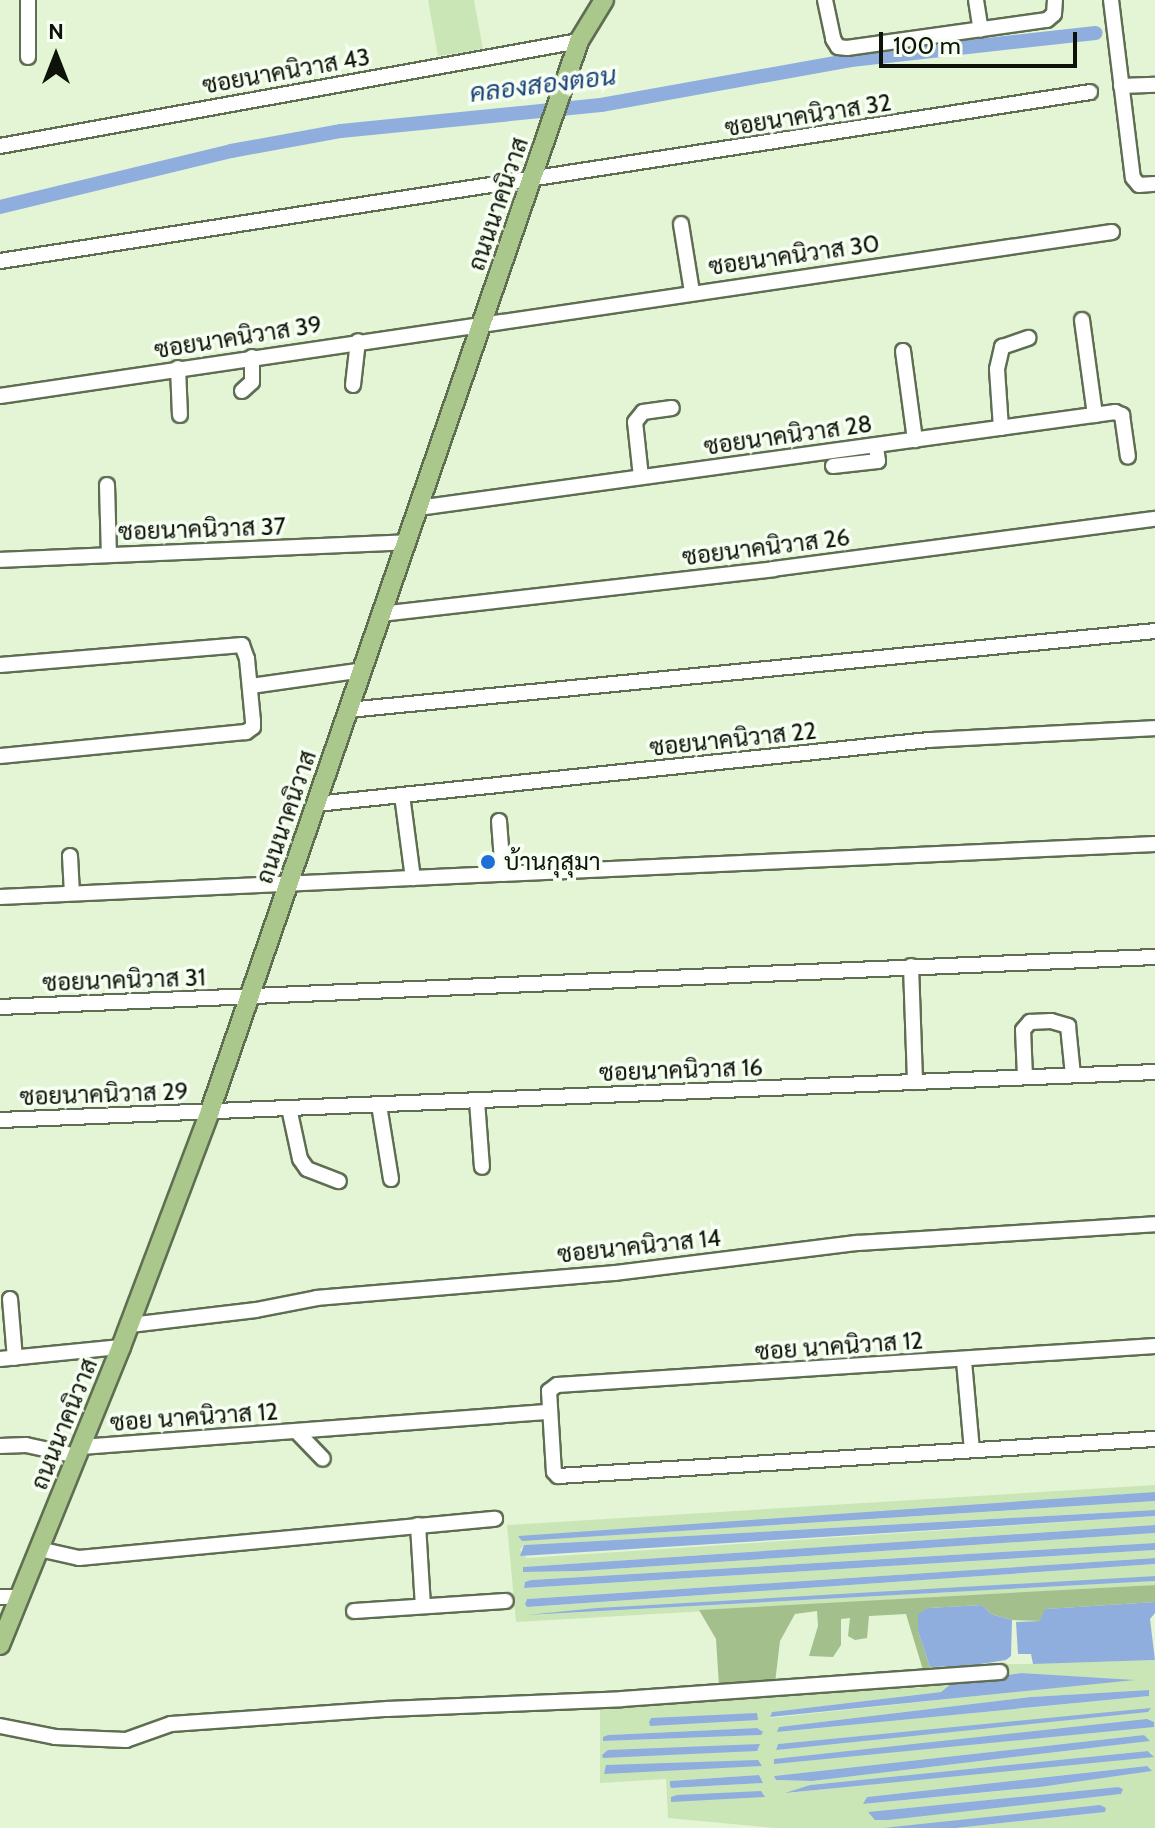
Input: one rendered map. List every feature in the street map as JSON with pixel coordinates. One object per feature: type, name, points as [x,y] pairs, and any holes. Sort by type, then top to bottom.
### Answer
[{"type":"main road","name":"ถนนนาคนิวาส","points":[[0,1645],[130,1325],[210,1111],[579,41],[604,0]]},
{"type":"street","points":[[28,0],[28,57]]},
{"type":"street","points":[[825,0],[838,47],[1047,20],[1054,14],[1055,0]]},
{"type":"street","points":[[976,0],[981,30]]},
{"type":"street","points":[[1111,0],[1133,178],[1139,185],[1155,184]]},
{"type":"street","name":"ซอยนาคนิวาส 43","points":[[0,146],[579,41]]},
{"type":"street","points":[[1121,86],[1155,85]]},
{"type":"street","name":"ซอยนาคนิวาส 32","points":[[0,261],[1090,92]]},
{"type":"street","points":[[681,224],[692,292]]},
{"type":"street","name":"ซอยนาคนิวาส 30","points":[[482,322],[1112,232]]},
{"type":"street","points":[[1082,320],[1095,415],[1115,412],[1122,415],[1128,457]]},
{"type":"street","name":"ซอยนาคนิวาส 39","points":[[0,396],[482,322]]},
{"type":"street","points":[[1001,428],[997,369],[1002,347],[1028,338]]},
{"type":"street","points":[[353,385],[358,341]]},
{"type":"street","points":[[903,351],[915,440]]},
{"type":"street","points":[[242,391],[252,382],[252,357]]},
{"type":"street","points":[[178,368],[180,415]]},
{"type":"street","points":[[641,477],[635,422],[643,412],[672,408]]},
{"type":"street","name":"ซอยนาคนิวาส 28","points":[[418,508],[1095,415]]},
{"type":"street","points":[[833,466],[878,461],[876,446]]},
{"type":"street","points":[[107,485],[109,555]]},
{"type":"street","name":"ซอยนาคนิวาส 26","points":[[381,614],[757,571],[1155,519]]},
{"type":"street","name":"ซอยนาคนิวาส 37","points":[[0,560],[406,542]]},
{"type":"street","points":[[348,710],[1155,631]]},
{"type":"street","points":[[0,665],[236,643],[245,648],[253,727],[246,732],[0,756]]},
{"type":"street","points":[[251,686],[363,670]]},
{"type":"street","name":"ซอยนาคนิวาส 22","points":[[316,804],[929,740],[1155,728]]},
{"type":"street","points":[[402,795],[413,878]]},
{"type":"street","points":[[499,821],[503,874]]},
{"type":"street","points":[[0,897],[1155,844]]},
{"type":"street","points":[[70,856],[72,893]]},
{"type":"street","name":"ซอยนาคนิวาส 31","points":[[0,1007],[1155,957]]},
{"type":"street","points":[[911,966],[915,1082]]},
{"type":"street","points":[[1025,1077],[1023,1030],[1030,1022],[1051,1021],[1068,1026],[1073,1075]]},
{"type":"street","name":"ซอยนาคนิวาส 16","points":[[210,1111],[1155,1072]]},
{"type":"street","points":[[477,1101],[482,1167]]},
{"type":"street","points":[[379,1105],[391,1179]]},
{"type":"street","points":[[289,1108],[300,1159],[307,1169],[339,1181]]},
{"type":"street","name":"ซอยนาคนิวาส 29","points":[[0,1120],[210,1111]]},
{"type":"street","name":"ซอยนาคนิวาส 14","points":[[130,1325],[256,1310],[317,1298],[615,1273],[857,1243],[1155,1224]]},
{"type":"street","points":[[10,1299],[8,1358],[121,1347]]},
{"type":"street","name":"ซอย นาคนิวาส 12","points":[[0,1446],[26,1445],[79,1451],[550,1412],[549,1391],[557,1385],[964,1361],[1155,1346]]},
{"type":"street","points":[[964,1361],[972,1450]]},
{"type":"street","points":[[550,1412],[554,1472],[558,1476],[1155,1439]]},
{"type":"street","points":[[297,1432],[323,1459]]},
{"type":"street","points":[[39,1549],[79,1558],[495,1519]]},
{"type":"street","points":[[418,1525],[423,1606]]},
{"type":"street","points":[[0,1597],[20,1597]]},
{"type":"street","points":[[354,1611],[506,1601]]},
{"type":"street","points":[[0,1726],[97,1742],[126,1740],[171,1724],[622,1699],[1000,1672]]},
{"type":"green space","points":[[428,0],[474,0],[483,49],[438,56]]},
{"type":"green space","points":[[1155,1485],[1155,1492],[522,1541],[1155,1501],[1155,1510],[524,1545],[520,1550],[527,1558],[1155,1516],[1155,1525],[524,1567],[524,1572],[581,1571],[1155,1533],[1155,1543],[531,1580],[525,1582],[524,1588],[1155,1550],[1155,1558],[527,1599],[525,1604],[528,1607],[1155,1564],[1155,1576],[528,1615],[1155,1581],[1155,1585],[516,1622],[507,1525]]},
{"type":"green space","points":[[1155,1585],[1155,1602],[1046,1609],[1041,1621],[1012,1620],[991,1614],[982,1605],[928,1608],[918,1631],[930,1667],[928,1670],[923,1670],[906,1614],[869,1616],[867,1638],[855,1640],[848,1636],[850,1618],[841,1619],[841,1645],[833,1657],[809,1656],[818,1626],[817,1611],[795,1614],[780,1641],[775,1683],[719,1686],[716,1639],[699,1610]]},
{"type":"green space","points":[[1155,1660],[1155,1828],[956,1828],[1105,1812],[883,1828],[775,1828],[668,1818],[666,1779],[600,1783],[600,1703],[780,1690],[919,1688],[949,1675],[987,1665]],"holes":[[[1021,1673],[1126,1680],[770,1718],[772,1712],[941,1692],[952,1683]],[[1149,1690],[1149,1696],[778,1732],[780,1727],[1031,1697]],[[1151,1709],[776,1749],[778,1744]],[[757,1728],[761,1735],[603,1741],[608,1735]],[[1144,1735],[1149,1741],[812,1781],[776,1780],[775,1776]],[[1148,1751],[1153,1754],[787,1793],[810,1785]],[[1146,1766],[1151,1771],[1040,1787],[864,1804],[867,1797]],[[759,1775],[762,1783],[672,1788],[671,1781]],[[1118,1787],[1121,1794],[1016,1805],[869,1812]]]},
{"type":"water","points":[[1155,1492],[1155,1501],[522,1541],[518,1536]]},
{"type":"water","points":[[1155,1510],[1155,1516],[520,1556],[524,1545]]},
{"type":"water","points":[[1155,1525],[1155,1533],[581,1571],[523,1572],[523,1567]]},
{"type":"water","points":[[1155,1543],[1155,1550],[524,1588],[525,1582],[531,1580]]},
{"type":"water","points":[[1155,1558],[1155,1564],[527,1607],[525,1604],[527,1599]]},
{"type":"water","points":[[1155,1576],[1155,1581],[526,1615],[597,1608]]},
{"type":"water","points":[[1155,1602],[1155,1613],[1150,1619],[1155,1660],[1033,1664],[1031,1654],[1018,1654],[1016,1622],[1040,1621],[1045,1609]]},
{"type":"water","points":[[982,1605],[991,1614],[1012,1620],[1011,1656],[1006,1660],[968,1666],[930,1667],[918,1631],[918,1614],[928,1608]]},
{"type":"water","points":[[1021,1673],[1135,1680],[770,1717],[772,1712],[941,1692],[952,1683]]},
{"type":"water","points":[[1149,1690],[1149,1696],[777,1732],[779,1727],[1031,1697]]},
{"type":"water","points":[[1151,1708],[1148,1712],[776,1750],[778,1744]]},
{"type":"water","points":[[757,1713],[758,1720],[650,1726],[649,1722],[651,1718]]},
{"type":"water","points":[[1147,1719],[1154,1722],[1154,1727],[774,1764],[774,1759]]},
{"type":"water","points":[[757,1728],[763,1732],[761,1735],[603,1741],[603,1737],[608,1735]]},
{"type":"water","points":[[1144,1735],[1150,1741],[812,1781],[776,1780],[774,1776]]},
{"type":"water","points":[[760,1744],[757,1751],[603,1758],[602,1755],[608,1750]]},
{"type":"water","points":[[1148,1751],[1154,1757],[785,1793],[810,1785]]},
{"type":"water","points":[[758,1760],[762,1766],[604,1774],[606,1765]]},
{"type":"water","points":[[1147,1766],[1152,1771],[1040,1787],[863,1804],[867,1797]]},
{"type":"water","points":[[759,1775],[763,1783],[671,1788],[670,1785],[670,1781]]},
{"type":"water","points":[[1118,1787],[1123,1789],[1121,1794],[888,1820],[875,1820],[868,1812]]},
{"type":"water","points":[[761,1791],[765,1797],[671,1802],[671,1797],[677,1795]]},
{"type":"water","points":[[1100,1805],[1106,1808],[1105,1812],[956,1828],[883,1828]]},
{"type":"waterway","name":"คลองสองตอน","points":[[0,207],[231,151],[341,131],[601,105],[851,60],[1096,33]]},
{"type":"place","name":"บ้านกุสุมา","points":[[488,862]]}]
